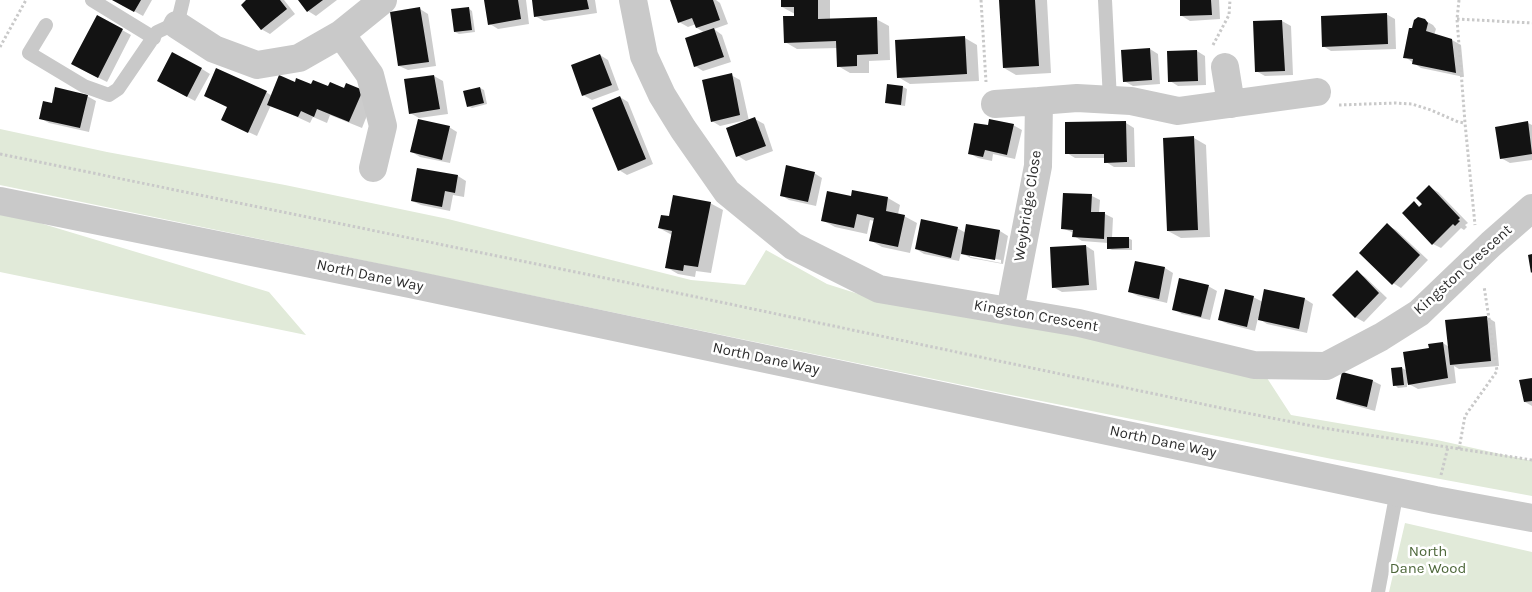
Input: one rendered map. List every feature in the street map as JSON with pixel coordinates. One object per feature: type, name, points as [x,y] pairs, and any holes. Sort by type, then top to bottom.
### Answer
[{"type":"street","points":[[180,13],[214,49],[257,65],[299,58],[340,34],[383,0]]},
{"type":"street","name":"Kingston Crescent","points":[[633,0],[644,56],[662,95],[727,192],[793,246],[879,290],[1079,323],[1254,365],[1326,366],[1381,337],[1419,313],[1491,244],[1532,208]]},
{"type":"street","points":[[340,34],[370,75],[383,126],[373,168]]},
{"type":"street","points":[[1225,67],[1231,104]]},
{"type":"street","points":[[994,104],[1077,98],[1131,101],[1178,111],[1317,92]]},
{"type":"street","name":"Weybridge Close","points":[[1010,311],[1038,166],[1040,101]]},
{"type":"street","name":"North Dane Way","points":[[0,201],[502,303],[1532,518]]},
{"type":"lane","points":[[92,0],[154,38]]},
{"type":"lane","points":[[1105,0],[1110,100]]},
{"type":"lane","points":[[46,25],[29,53],[84,86],[109,95],[118,89],[157,32],[170,26],[180,13]]},
{"type":"lane","points":[[1378,592],[1397,491]]},
{"type":"path","points":[[0,48],[26,0]]},
{"type":"path","points":[[982,0],[988,100],[994,104]]},
{"type":"path","points":[[1225,67],[1213,68],[1212,58],[1214,42],[1228,15],[1230,0]]},
{"type":"path","points":[[1457,19],[1532,23]]},
{"type":"path","points":[[1317,92],[1333,105],[1412,104],[1465,124]]},
{"type":"path","points":[[0,154],[1323,428],[1532,460]]},
{"type":"green space","points":[[0,129],[448,219],[691,280],[745,285],[766,250],[827,284],[890,304],[1046,329],[1267,378],[1291,415],[1437,440],[1532,461],[1532,496],[1332,459],[1001,393],[0,185]]},
{"type":"green space","points":[[0,211],[269,292],[306,335],[0,272]]},
{"type":"green space","name":"North Dane Wood","points":[[1405,523],[1532,552],[1532,592],[1389,592]]},
{"type":"building","points":[[112,0],[141,0],[134,12]]},
{"type":"building","points":[[246,0],[280,0],[287,9],[261,30],[241,5]]},
{"type":"building","points":[[298,0],[323,0],[307,12]]},
{"type":"building","points":[[484,0],[518,0],[521,19],[488,25]]},
{"type":"building","points":[[532,0],[587,0],[589,9],[534,17]]},
{"type":"building","points":[[670,0],[713,0],[720,20],[696,28],[692,18],[678,23]]},
{"type":"building","points":[[781,0],[818,0],[818,19],[877,17],[878,54],[857,55],[857,66],[837,67],[836,41],[784,43],[783,16],[794,16],[794,7],[781,7]]},
{"type":"building","points":[[999,0],[1035,0],[1039,66],[1003,68]]},
{"type":"building","points":[[1180,0],[1211,0],[1212,15],[1180,16]]},
{"type":"building","points":[[420,7],[429,62],[398,66],[390,12]]},
{"type":"building","points":[[469,7],[472,30],[454,32],[451,9]]},
{"type":"building","points":[[1387,13],[1388,44],[1322,47],[1321,16]]},
{"type":"building","points":[[97,15],[123,29],[98,78],[71,64]]},
{"type":"building","points":[[1418,17],[1425,19],[1428,23],[1426,31],[1452,39],[1456,73],[1412,64],[1413,59],[1403,58],[1409,28],[1412,28],[1414,20]]},
{"type":"building","points":[[1282,20],[1285,71],[1255,72],[1253,21]]},
{"type":"building","points":[[714,28],[724,57],[694,67],[685,38]]},
{"type":"building","points":[[965,36],[967,74],[897,78],[895,40]]},
{"type":"building","points":[[1150,48],[1152,80],[1123,82],[1121,50]]},
{"type":"building","points":[[1197,50],[1198,81],[1168,82],[1167,51]]},
{"type":"building","points":[[172,52],[202,68],[187,97],[157,81]]},
{"type":"building","points":[[600,54],[612,85],[582,96],[571,65]]},
{"type":"building","points":[[216,68],[267,91],[248,133],[221,120],[227,107],[204,96]]},
{"type":"building","points":[[732,73],[740,115],[711,122],[702,80]]},
{"type":"building","points":[[279,75],[295,82],[296,78],[311,84],[313,80],[328,86],[330,82],[344,88],[346,83],[363,90],[349,122],[317,109],[314,117],[301,111],[298,117],[267,105]]},
{"type":"building","points":[[434,75],[440,109],[409,114],[404,79]]},
{"type":"building","points":[[887,84],[903,86],[901,105],[885,103]]},
{"type":"building","points":[[55,87],[88,95],[80,128],[39,119],[43,101],[52,103]]},
{"type":"building","points":[[480,87],[484,103],[467,107],[463,91]]},
{"type":"building","points":[[620,96],[646,159],[618,171],[592,108]]},
{"type":"building","points":[[755,117],[766,146],[736,157],[726,128]]},
{"type":"building","points":[[418,119],[450,126],[442,160],[410,152]]},
{"type":"building","points":[[989,119],[1014,124],[1007,155],[985,150],[983,157],[968,154],[974,123],[988,125]]},
{"type":"building","points":[[1126,121],[1127,162],[1104,163],[1104,154],[1065,154],[1065,122]]},
{"type":"building","points":[[1528,121],[1532,154],[1500,159],[1495,127]]},
{"type":"building","points":[[1194,136],[1198,230],[1167,231],[1163,138]]},
{"type":"building","points":[[786,165],[815,172],[808,202],[780,196]]},
{"type":"building","points":[[417,168],[458,175],[455,193],[445,191],[442,207],[411,201]]},
{"type":"building","points":[[1429,185],[1460,218],[1458,220],[1460,221],[1455,226],[1453,224],[1432,245],[1402,213],[1414,201],[1419,207],[1422,204],[1416,198]]},
{"type":"building","points":[[852,190],[888,197],[886,211],[905,215],[898,247],[869,241],[874,218],[857,214],[854,228],[821,221],[827,191],[851,196]]},
{"type":"building","points":[[1063,193],[1092,194],[1091,212],[1105,212],[1104,239],[1072,237],[1073,230],[1061,229]]},
{"type":"building","points":[[673,195],[711,202],[698,267],[684,265],[683,271],[665,268],[672,231],[658,228],[661,215],[669,216]]},
{"type":"building","points":[[921,219],[958,227],[951,258],[915,249]]},
{"type":"building","points":[[1387,223],[1420,255],[1392,285],[1359,253]]},
{"type":"building","points":[[966,224],[1000,230],[995,260],[961,254]]},
{"type":"building","points":[[1107,237],[1129,237],[1129,248],[1107,249]]},
{"type":"building","points":[[1086,245],[1089,285],[1052,288],[1050,247]]},
{"type":"building","points":[[1532,254],[1532,272],[1531,273],[1528,255]]},
{"type":"building","points":[[1135,261],[1165,267],[1159,299],[1128,292]]},
{"type":"building","points":[[1357,270],[1379,293],[1355,318],[1332,295]]},
{"type":"building","points":[[1179,278],[1209,285],[1201,317],[1172,310]]},
{"type":"building","points":[[1225,289],[1254,296],[1247,327],[1218,320]]},
{"type":"building","points":[[1264,289],[1305,298],[1299,329],[1258,320]]},
{"type":"building","points":[[1487,316],[1491,361],[1450,365],[1445,320]]},
{"type":"building","points":[[1443,342],[1448,378],[1408,385],[1403,352],[1429,348],[1428,344]]},
{"type":"building","points":[[1402,367],[1404,385],[1393,386],[1391,368]]},
{"type":"building","points":[[1342,372],[1373,380],[1367,407],[1336,399]]},
{"type":"building","points":[[1532,378],[1532,401],[1524,402],[1519,380]]}]
